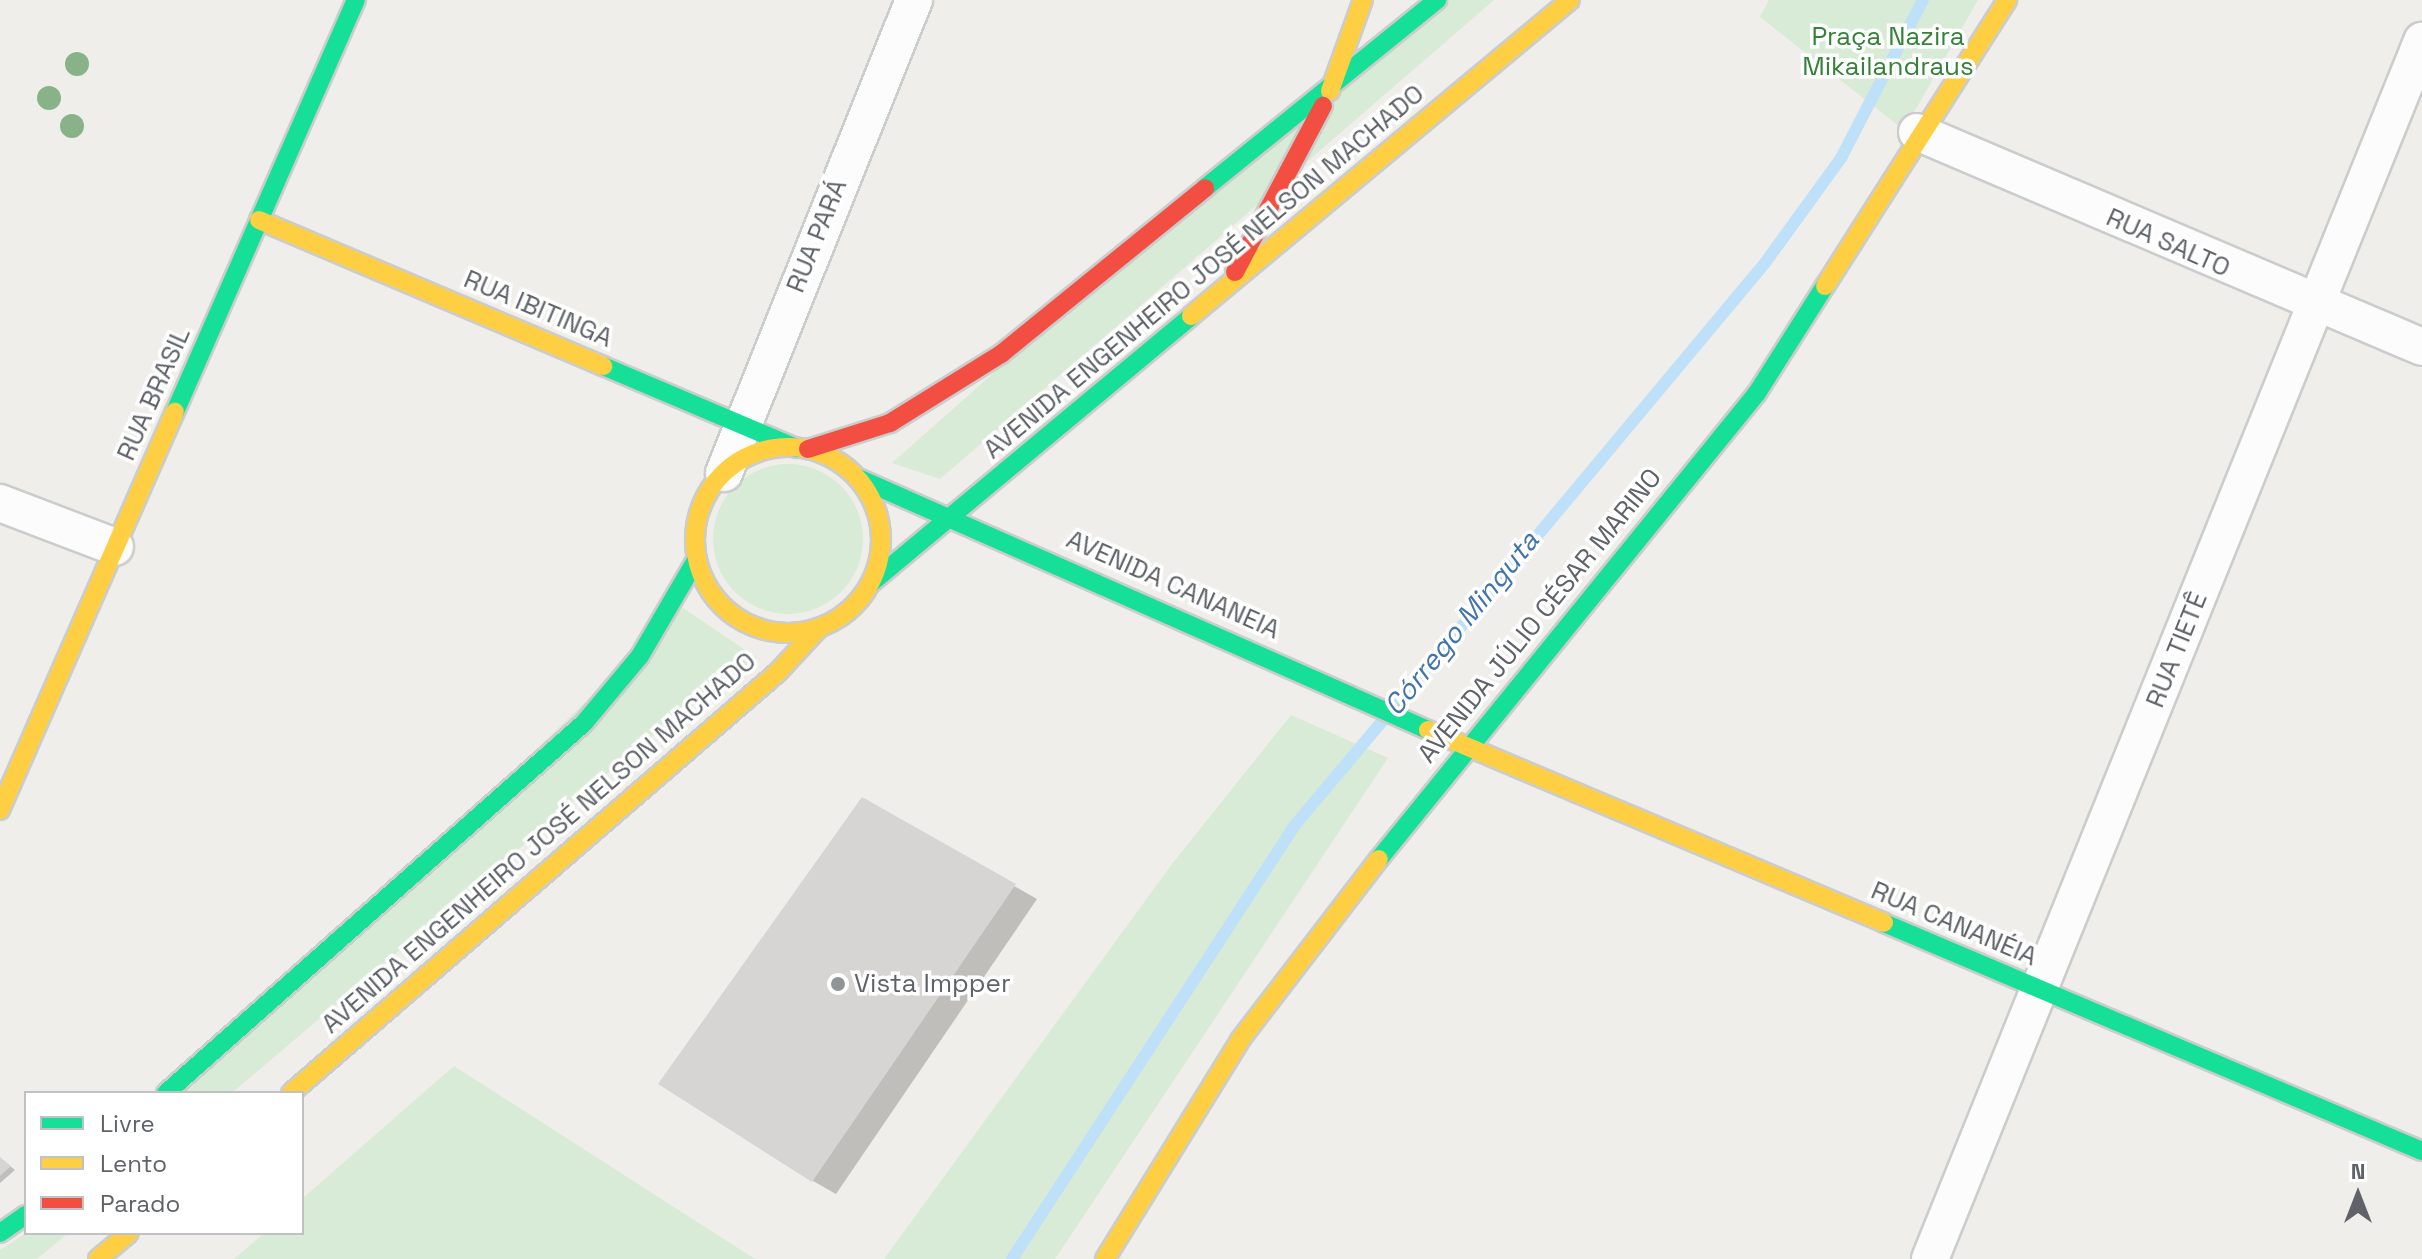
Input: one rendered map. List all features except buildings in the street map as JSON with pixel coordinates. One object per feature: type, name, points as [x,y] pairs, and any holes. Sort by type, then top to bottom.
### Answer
[{"type":"street","name":"RUA BRASIL","points":[[0,810],[356,0]]},
{"type":"street","name":"RUA PARÁ","points":[[724,473],[740,421],[914,0]]},
{"type":"street","points":[[1225,291],[1330,91],[1363,0]]},
{"type":"street","points":[[168,1091],[584,723],[640,656],[696,560],[699,513],[724,473],[745,457],[802,448],[890,423],[940,396],[1330,91],[1437,0]]},
{"type":"street","name":"AVENIDA ENGENHEIRO JOSÉ NELSON MACHADO","points":[[871,583],[1225,291],[1570,0]]},
{"type":"street","name":"AVENIDA JÚLIO CÉSAR MARINO","points":[[1105,1259],[1240,1040],[1465,746],[1757,393],[1917,132],[2007,0]]},
{"type":"street","name":"RUA TIETÊ","points":[[1930,1259],[2042,989],[2422,41]]},
{"type":"street","name":"RUA SALTO","points":[[1917,132],[2314,307],[2422,347]]},
{"type":"street","name":"RUA IBITINGA","points":[[259,220],[802,448]]},
{"type":"street","points":[[696,560],[721,605],[742,621],[792,634],[818,629],[858,603],[871,583],[881,529],[858,478],[802,448]]},
{"type":"street","name":"AVENIDA CANANEIA","points":[[858,478],[1327,680],[1465,746]]},
{"type":"street","points":[[0,503],[115,547]]},
{"type":"street","name":"AVENIDA ENGENHEIRO JOSÉ NELSON MACHADO","points":[[293,1091],[818,629]]},
{"type":"street","name":"RUA CANANÉIA","points":[[1465,746],[2422,1151]]},
{"type":"street","points":[[0,1233],[24,1216]]},
{"type":"street","points":[[98,1259],[127,1235]]},
{"type":"green space","points":[[1433,0],[1494,0],[940,479],[892,463],[1227,166]]},
{"type":"green space","name":"Praça Nazira Mikailandraus","points":[[1769,0],[1978,0],[1904,130],[1760,17]]},
{"type":"green space","points":[[788,464],[817,470],[841,486],[857,510],[863,539],[857,568],[841,592],[817,608],[788,614],[759,608],[735,592],[719,568],[713,539],[719,510],[735,486],[759,470]]},
{"type":"green space","points":[[683,608],[757,658],[642,744],[234,1091],[181,1091]]},
{"type":"green space","points":[[1291,715],[1388,758],[1055,1259],[884,1259],[1172,864]]},
{"type":"green space","points":[[454,1066],[755,1259],[234,1259],[262,1235],[304,1235],[304,1197]]},
{"type":"green space","points":[[24,1234],[66,1235],[37,1259],[0,1259],[0,1250]]},
{"type":"waterway","name":"Córrego Minguta","points":[[1395,706],[1765,263],[1841,158],[1923,0]]},
{"type":"waterway","name":"Córrego Minguta","points":[[1012,1259],[1295,825],[1383,720]]},
{"type":"traffic: fast","points":[[175,412],[356,0]]},
{"type":"traffic: fast","points":[[1205,188],[1437,0]]},
{"type":"traffic: fast","points":[[1379,859],[1757,393],[1825,286]]},
{"type":"traffic: fast","points":[[871,583],[1191,316]]},
{"type":"traffic: fast","points":[[603,366],[796,448]]},
{"type":"traffic: fast","points":[[858,478],[1428,730]]},
{"type":"traffic: fast","points":[[168,1091],[584,723],[640,656],[696,560]]},
{"type":"traffic: fast","points":[[1884,923],[2422,1151]]},
{"type":"traffic: fast","points":[[0,1233],[24,1216]]},
{"type":"traffic: slow","points":[[1330,91],[1363,0]]},
{"type":"traffic: slow","points":[[1191,316],[1570,0]]},
{"type":"traffic: slow","points":[[1825,286],[2007,0]]},
{"type":"traffic: slow","points":[[259,220],[603,366]]},
{"type":"traffic: slow","points":[[0,810],[175,412]]},
{"type":"traffic: slow","points":[[788,447],[824,454],[854,474],[874,504],[881,540],[874,576],[854,606],[824,626],[788,633],[752,626],[722,606],[702,576],[695,540],[702,504],[722,474],[752,454],[788,447]]},
{"type":"traffic: slow","points":[[293,1091],[778,672],[818,629]]},
{"type":"traffic: slow","points":[[1428,730],[1884,923]]},
{"type":"traffic: slow","points":[[1105,1259],[1240,1040],[1379,859]]},
{"type":"traffic: slow","points":[[98,1259],[127,1235]]},
{"type":"traffic: jam","points":[[1235,272],[1323,106]]},
{"type":"traffic: jam","points":[[808,449],[890,423],[1001,354],[1205,188]]},
{"type":"place","name":"Vista Impper","points":[[838,984]]}]
